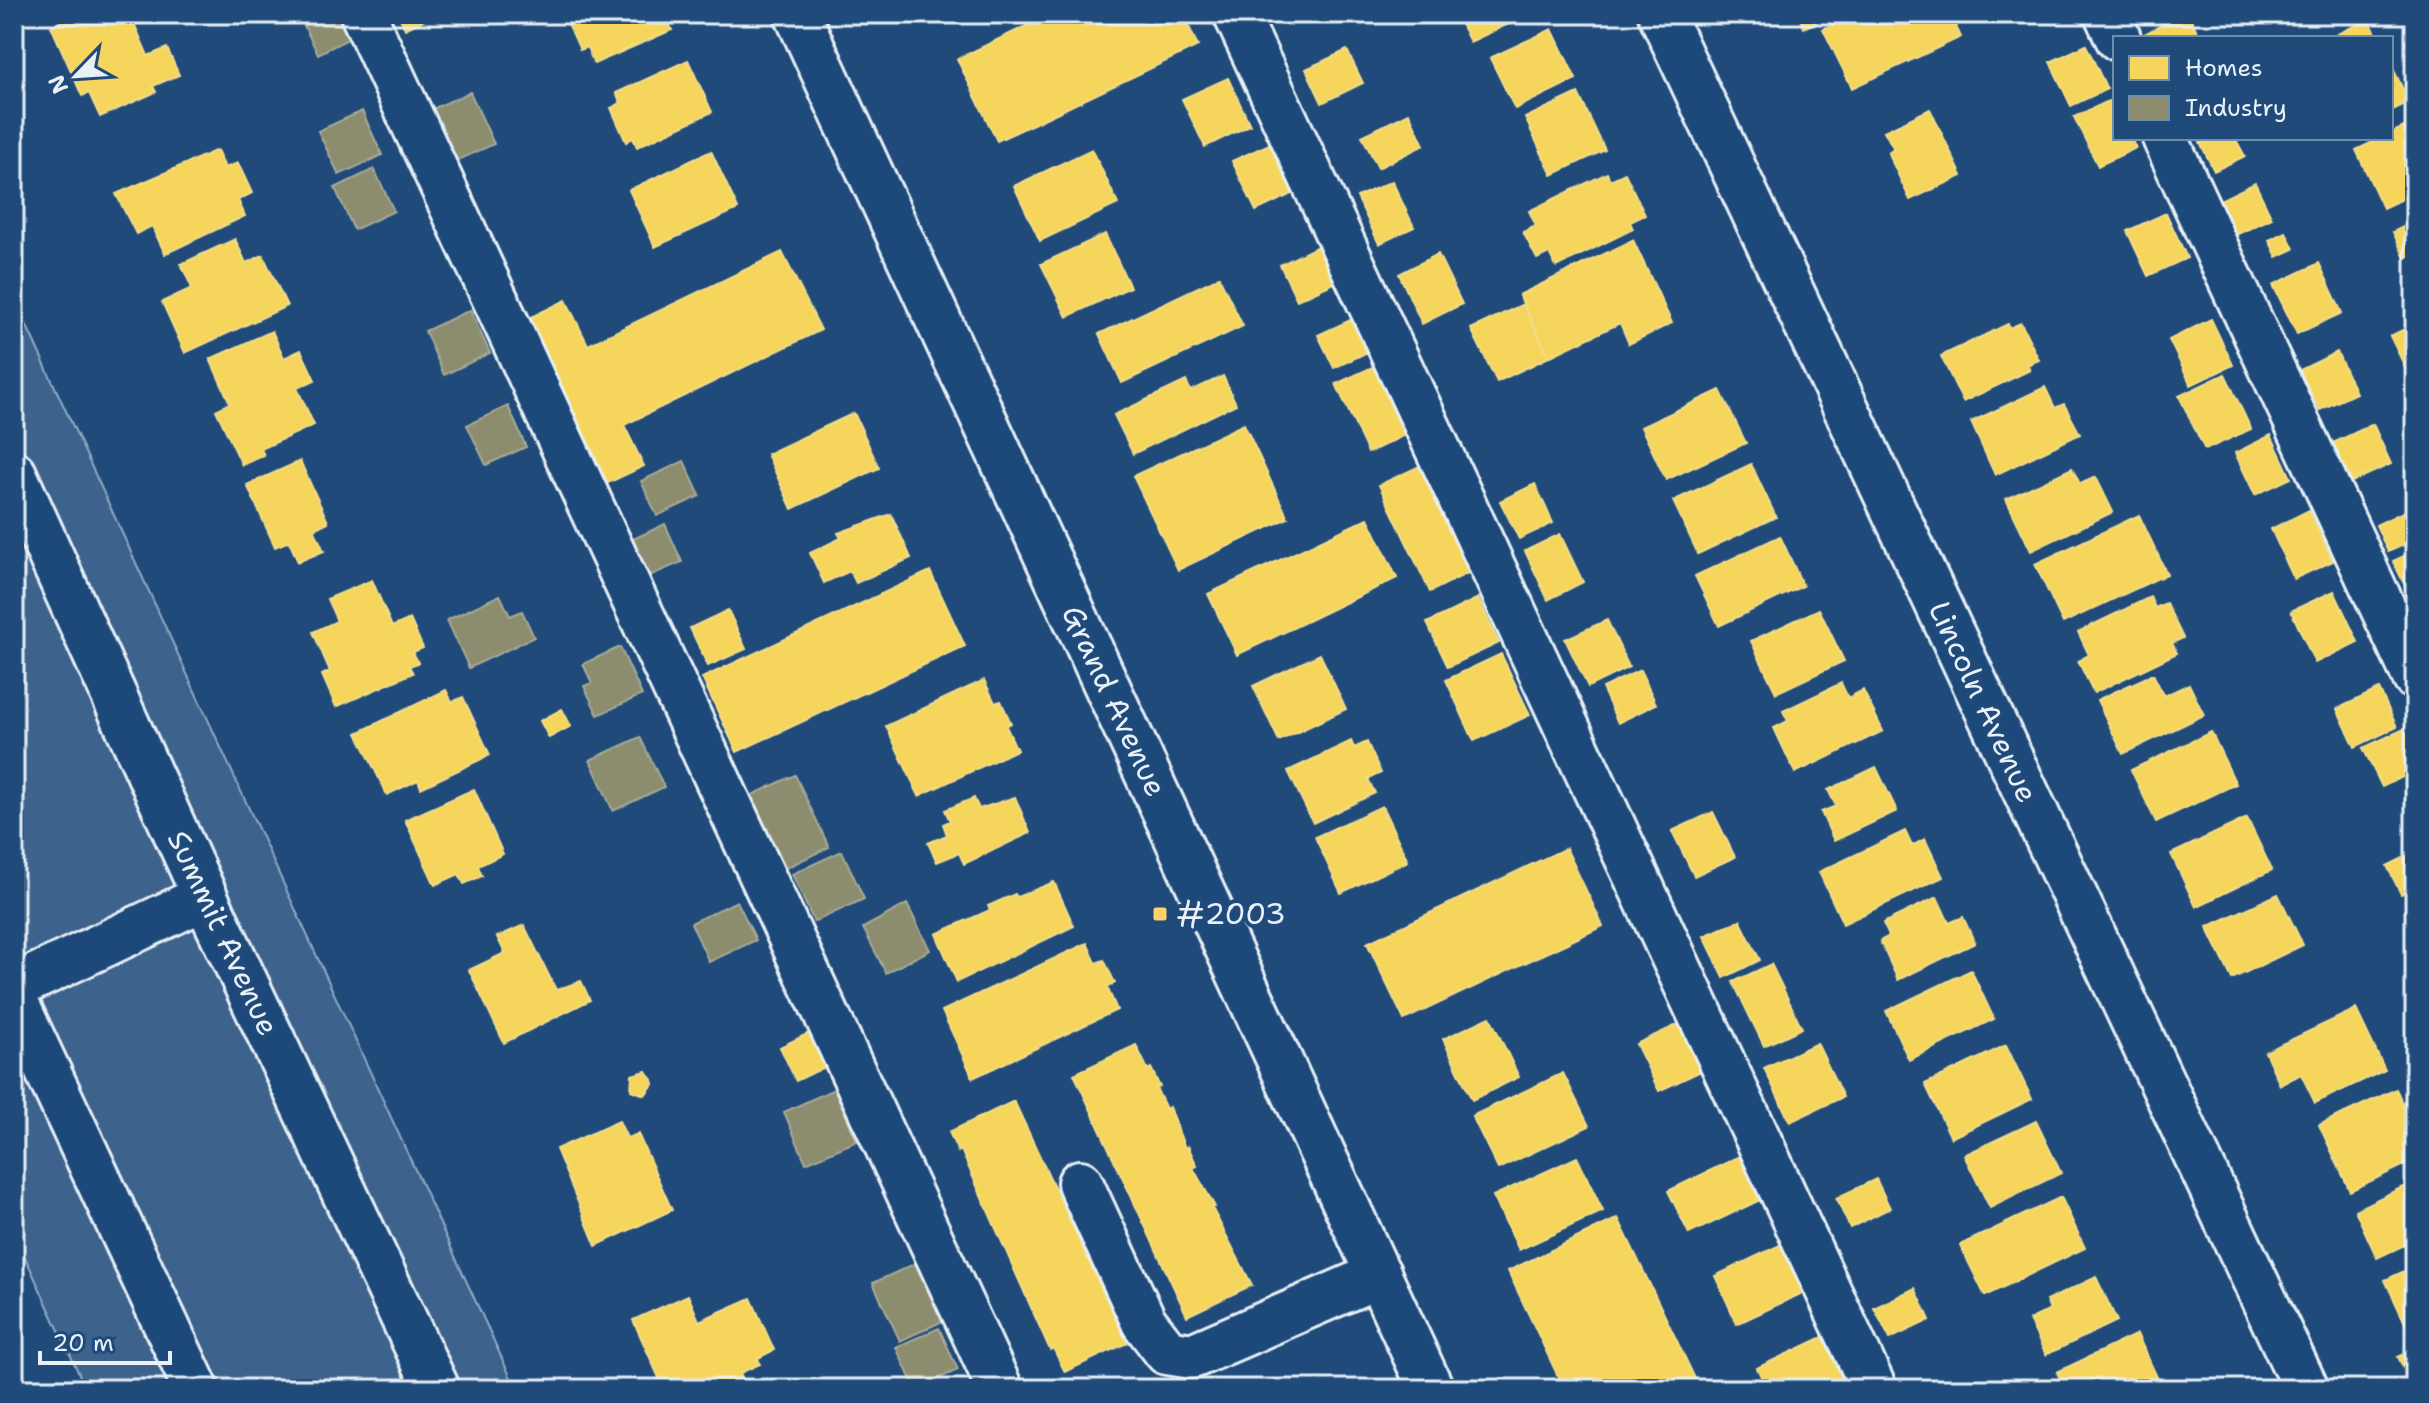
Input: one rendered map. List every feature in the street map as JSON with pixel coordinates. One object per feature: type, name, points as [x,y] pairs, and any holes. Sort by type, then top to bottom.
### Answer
[{"type":"street","points":[[363,14],[1000,1389]]},
{"type":"street","name":"Grand Avenue","points":[[797,14],[1431,1389]]},
{"type":"street","points":[[1236,14],[1874,1389]]},
{"type":"street","name":"Lincoln Avenue","points":[[1661,14],[2306,1389]]},
{"type":"street","points":[[2107,14],[2117,36]]},
{"type":"street","points":[[2166,140],[2415,677]]},
{"type":"street","name":"Summit Avenue","points":[[14,474],[205,897],[437,1389]]},
{"type":"street","points":[[14,987],[205,897]]},
{"type":"street","points":[[14,999],[196,1389]]},
{"type":"street","points":[[1080,1183],[1144,1322],[1167,1352],[1192,1356],[1379,1275]]},
{"type":"shaded area","points":[[14,298],[516,1389],[86,1389],[14,1233]]},
{"type":"building: Homes","points":[[78,14],[130,14],[148,56],[167,48],[179,75],[153,86],[156,92],[100,117],[89,93],[82,96],[51,26]]},
{"type":"building: Homes","points":[[398,14],[437,14],[405,29]]},
{"type":"building: Homes","points":[[574,14],[665,14],[672,30],[594,64],[587,47],[580,50],[567,21],[576,18]]},
{"type":"building: Homes","points":[[1051,14],[1183,14],[1198,46],[997,141],[957,59]]},
{"type":"building: Homes","points":[[1456,14],[1530,14],[1470,42]]},
{"type":"building: Homes","points":[[1798,14],[1833,14],[1804,28]]},
{"type":"building: Homes","points":[[1854,14],[1950,14],[1961,37],[1852,88],[1823,29]]},
{"type":"building: Homes","points":[[2182,14],[2189,14],[2199,36],[2141,36]]},
{"type":"building: Homes","points":[[2369,19],[2377,36],[2333,36]]},
{"type":"building: Homes","points":[[1552,29],[1576,79],[1515,109],[1490,58]]},
{"type":"building: Homes","points":[[2086,45],[2107,89],[2071,106],[2050,62]]},
{"type":"building: Homes","points":[[1347,50],[1363,83],[1322,103],[1306,69]]},
{"type":"building: Homes","points":[[688,60],[712,112],[637,147],[633,138],[626,142],[611,108],[621,103],[616,93]]},
{"type":"building: Homes","points":[[2393,68],[2409,102],[2393,110]]},
{"type":"building: Homes","points":[[1228,78],[1250,125],[1205,147],[1182,99]]},
{"type":"building: Homes","points":[[1578,93],[1605,150],[1552,175],[1525,118]]},
{"type":"building: Homes","points":[[2113,99],[2113,140],[2133,140],[2136,148],[2098,166],[2074,117]]},
{"type":"building: Homes","points":[[1930,109],[1962,176],[1910,200],[1888,153],[1894,149],[1884,131]]},
{"type":"building: Homes","points":[[1409,113],[1424,145],[1378,168],[1362,136]]},
{"type":"building: Homes","points":[[2415,122],[2415,193],[2383,208],[2356,150],[2377,140],[2393,140],[2393,132]]},
{"type":"building: Homes","points":[[1278,140],[1302,189],[1256,211],[1232,161]]},
{"type":"building: Homes","points":[[2236,140],[2245,156],[2214,171],[2200,142]]},
{"type":"building: Homes","points":[[1092,149],[1118,204],[1040,241],[1014,186]]},
{"type":"building: Homes","points":[[217,150],[225,168],[238,163],[252,193],[238,200],[245,216],[165,254],[152,226],[136,234],[116,194]]},
{"type":"building: Homes","points":[[711,151],[738,209],[655,247],[629,190]]},
{"type":"building: Homes","points":[[1607,173],[1610,180],[1625,173],[1645,215],[1630,222],[1633,229],[1556,267],[1549,253],[1537,259],[1523,232],[1536,226],[1529,211]]},
{"type":"building: Homes","points":[[1392,181],[1414,227],[1379,244],[1357,197]]},
{"type":"building: Homes","points":[[2255,183],[2272,218],[2236,235],[2220,200]]},
{"type":"building: Homes","points":[[2166,213],[2187,258],[2148,276],[2127,231]]},
{"type":"building: Homes","points":[[2415,221],[2415,253],[2405,258],[2393,232]]},
{"type":"building: Homes","points":[[2286,232],[2294,249],[2277,257],[2269,240]]},
{"type":"building: Homes","points":[[1105,234],[1130,287],[1067,317],[1041,264]]},
{"type":"building: Homes","points":[[235,239],[246,263],[263,255],[287,306],[185,353],[162,302],[192,288],[181,264]]},
{"type":"building: Homes","points":[[1633,240],[1672,323],[1629,344],[1620,323],[1549,357],[1519,295]]},
{"type":"building: Homes","points":[[1326,242],[1343,279],[1297,300],[1280,265]]},
{"type":"building: Homes","points":[[782,252],[821,330],[624,425],[644,466],[608,483],[529,318],[566,300],[588,345]]},
{"type":"building: Homes","points":[[1438,254],[1462,304],[1422,324],[1399,274]]},
{"type":"building: Homes","points":[[2319,263],[2342,313],[2297,334],[2273,285]]},
{"type":"building: Homes","points":[[1219,277],[1243,326],[1122,383],[1099,334]]},
{"type":"building: Homes","points":[[1523,304],[1549,357],[1497,382],[1471,329]]},
{"type":"building: Homes","points":[[1359,316],[1374,349],[1334,368],[1318,335]]},
{"type":"building: Homes","points":[[2211,319],[2233,365],[2191,385],[2169,340]]},
{"type":"building: Homes","points":[[2021,323],[2039,360],[2027,365],[2030,370],[1963,402],[1941,356],[2008,324],[2009,328]]},
{"type":"building: Homes","points":[[2415,324],[2415,369],[2408,373],[2390,336]]},
{"type":"building: Homes","points":[[272,331],[284,358],[301,350],[315,380],[297,388],[314,425],[261,449],[264,455],[242,465],[216,410],[230,403],[210,359]]},
{"type":"building: Homes","points":[[2337,352],[2356,393],[2320,410],[2300,370]]},
{"type":"building: Homes","points":[[1381,363],[1413,431],[1368,453],[1336,384]]},
{"type":"building: Homes","points":[[2225,374],[2251,429],[2205,450],[2179,396]]},
{"type":"building: Homes","points":[[1223,376],[1236,404],[1133,454],[1114,415],[1186,381],[1191,391]]},
{"type":"building: Homes","points":[[2045,387],[2055,408],[2064,404],[2080,434],[1995,475],[1971,422]]},
{"type":"building: Homes","points":[[1720,390],[1746,443],[1666,480],[1641,427]]},
{"type":"building: Homes","points":[[854,413],[879,468],[792,509],[767,454]]},
{"type":"building: Homes","points":[[1244,424],[1288,518],[1178,570],[1133,476]]},
{"type":"building: Homes","points":[[2373,424],[2391,464],[2352,482],[2333,443]]},
{"type":"building: Homes","points":[[2271,435],[2291,478],[2255,495],[2235,453]]},
{"type":"building: Homes","points":[[300,461],[328,522],[314,529],[324,551],[298,562],[289,541],[275,547],[247,485]]},
{"type":"building: Homes","points":[[1424,464],[1474,570],[1430,592],[1379,485]]},
{"type":"building: Homes","points":[[1751,464],[1776,517],[1698,554],[1673,501]]},
{"type":"building: Homes","points":[[2072,468],[2080,484],[2096,477],[2113,512],[2031,551],[2006,499]]},
{"type":"building: Homes","points":[[1535,484],[1553,523],[1519,539],[1500,501]]},
{"type":"building: Homes","points":[[2415,506],[2415,540],[2388,552],[2376,525]]},
{"type":"building: Homes","points":[[2309,510],[2333,561],[2294,579],[2271,529]]},
{"type":"building: Homes","points":[[891,514],[911,558],[856,583],[850,571],[824,583],[810,553],[841,538],[838,533]]},
{"type":"building: Homes","points":[[2139,515],[2167,574],[2063,623],[2035,564]]},
{"type":"building: Homes","points":[[1368,518],[1397,578],[1237,655],[1208,594]]},
{"type":"building: Homes","points":[[1560,534],[1583,582],[1548,600],[1525,551]]},
{"type":"building: Homes","points":[[1780,536],[1803,586],[1719,626],[1695,576]]},
{"type":"building: Homes","points":[[2415,551],[2415,604],[2414,604],[2393,561]]},
{"type":"building: Homes","points":[[930,571],[965,646],[737,752],[702,678]]},
{"type":"building: Homes","points":[[372,580],[392,627],[410,619],[423,648],[413,652],[418,663],[409,666],[413,673],[336,707],[322,675],[330,671],[313,632],[337,621],[327,599]]},
{"type":"building: Homes","points":[[2334,591],[2358,642],[2315,663],[2291,611]]},
{"type":"building: Homes","points":[[2150,597],[2155,608],[2166,603],[2183,638],[2172,643],[2177,653],[2094,693],[2078,661],[2089,655],[2078,632]]},
{"type":"building: Homes","points":[[1478,598],[1499,643],[1448,667],[1427,623]]},
{"type":"building: Homes","points":[[1819,609],[1844,661],[1776,693],[1751,641]]},
{"type":"building: Homes","points":[[728,610],[746,649],[708,666],[690,628]]},
{"type":"building: Homes","points":[[1607,620],[1629,667],[1588,687],[1565,639]]},
{"type":"building: Homes","points":[[1320,654],[1346,709],[1279,741],[1253,686]]},
{"type":"building: Homes","points":[[1501,654],[1530,715],[1474,741],[1446,680]]},
{"type":"building: Homes","points":[[1640,670],[1656,704],[1618,723],[1602,688]]},
{"type":"building: Homes","points":[[2153,674],[2164,696],[2189,684],[2204,715],[2123,754],[2097,700]]},
{"type":"building: Homes","points":[[984,680],[995,703],[1001,701],[1011,723],[1006,726],[1017,750],[919,796],[886,726]]},
{"type":"building: Homes","points":[[1841,683],[1848,698],[1863,690],[1883,731],[1795,773],[1774,728],[1788,721],[1783,711]]},
{"type":"building: Homes","points":[[2379,689],[2397,727],[2355,747],[2337,709]]},
{"type":"building: Homes","points":[[446,690],[452,702],[463,697],[490,755],[421,788],[418,780],[387,795],[357,733]]},
{"type":"building: Homes","points":[[562,709],[571,726],[549,738],[540,721]]},
{"type":"building: Homes","points":[[2404,729],[2415,752],[2415,771],[2382,787],[2363,748]]},
{"type":"building: Homes","points":[[2211,732],[2236,784],[2156,822],[2131,770]]},
{"type":"building: Homes","points":[[1351,741],[1354,748],[1367,742],[1381,773],[1368,779],[1375,793],[1313,823],[1288,771]]},
{"type":"building: Homes","points":[[1876,767],[1897,811],[1834,841],[1821,812],[1836,806],[1828,790]]},
{"type":"building: Homes","points":[[474,789],[503,854],[478,866],[482,876],[464,884],[459,874],[435,885],[405,820]]},
{"type":"building: Homes","points":[[1015,797],[1030,833],[964,864],[959,853],[937,862],[928,843],[947,835],[943,824],[950,821],[945,810],[974,798],[979,809]]},
{"type":"building: Homes","points":[[1382,806],[1408,861],[1341,893],[1315,837]]},
{"type":"building: Homes","points":[[1713,812],[1735,857],[1694,876],[1672,831]]},
{"type":"building: Homes","points":[[2247,818],[2272,870],[2196,907],[2171,854]]},
{"type":"building: Homes","points":[[1905,831],[1912,846],[1925,839],[1943,877],[1843,924],[1819,872]]},
{"type":"building: Homes","points":[[1566,848],[1603,926],[1404,1020],[1367,943]]},
{"type":"building: Homes","points":[[2415,852],[2415,888],[2401,894],[2387,866]]},
{"type":"building: Homes","points":[[1054,882],[1074,926],[957,982],[936,934],[990,910],[988,906],[1015,894],[1017,897]]},
{"type":"building: Homes","points":[[2278,894],[2303,945],[2232,979],[2207,927]]},
{"type":"building: Homes","points":[[1937,897],[1949,923],[1963,917],[1975,943],[1898,980],[1880,941],[1889,936],[1883,923]]},
{"type":"building: Homes","points":[[1740,920],[1760,960],[1724,978],[1704,936]]},
{"type":"building: Homes","points":[[524,925],[556,990],[581,981],[590,1000],[504,1043],[469,970],[505,953],[497,937]]},
{"type":"building: Homes","points":[[1087,943],[1096,963],[1104,960],[1115,983],[1107,987],[1117,1010],[973,1078],[942,1011]]},
{"type":"building: Homes","points":[[1771,964],[1802,1028],[1764,1046],[1733,982]]},
{"type":"building: Homes","points":[[1971,970],[1994,1019],[1909,1060],[1886,1011]]},
{"type":"building: Homes","points":[[2356,1009],[2385,1070],[2315,1103],[2301,1074],[2280,1085],[2265,1052]]},
{"type":"building: Homes","points":[[1490,1017],[1519,1077],[1472,1100],[1443,1039]]},
{"type":"building: Homes","points":[[1679,1024],[1701,1071],[1659,1091],[1636,1044]]},
{"type":"building: Homes","points":[[809,1033],[825,1067],[796,1081],[780,1047]]},
{"type":"building: Homes","points":[[1817,1043],[1843,1097],[1790,1122],[1764,1068]]},
{"type":"building: Homes","points":[[1136,1045],[1148,1070],[1151,1068],[1160,1087],[1156,1088],[1166,1109],[1169,1107],[1185,1148],[1188,1146],[1197,1166],[1193,1168],[1252,1285],[1187,1316],[1074,1074]]},
{"type":"building: Homes","points":[[2006,1045],[2032,1099],[1951,1138],[1925,1084]]},
{"type":"building: Homes","points":[[646,1071],[654,1083],[645,1095],[631,1090],[632,1075]]},
{"type":"building: Homes","points":[[1563,1073],[1589,1126],[1498,1169],[1472,1116]]},
{"type":"building: Homes","points":[[2396,1089],[2415,1129],[2415,1160],[2350,1191],[2319,1125]]},
{"type":"building: Homes","points":[[1014,1101],[1127,1343],[1065,1372],[1053,1348],[1050,1350],[961,1150],[958,1152],[949,1132]]},
{"type":"building: Homes","points":[[619,1121],[627,1138],[638,1134],[672,1210],[596,1246],[556,1149]]},
{"type":"building: Homes","points":[[2036,1121],[2061,1173],[1990,1208],[1964,1155]]},
{"type":"building: Homes","points":[[1740,1156],[1760,1200],[1689,1234],[1668,1191]]},
{"type":"building: Homes","points":[[1577,1157],[1603,1211],[1519,1250],[1493,1196]]},
{"type":"building: Homes","points":[[1876,1179],[1890,1208],[1850,1228],[1836,1198]]},
{"type":"building: Homes","points":[[2415,1181],[2415,1240],[2377,1258],[2355,1210]]},
{"type":"building: Homes","points":[[2061,1197],[2085,1248],[1985,1296],[1960,1245]]},
{"type":"building: Homes","points":[[1618,1218],[1700,1389],[1564,1389],[1508,1271]]},
{"type":"building: Homes","points":[[1786,1242],[1809,1290],[1737,1324],[1715,1276]]},
{"type":"building: Homes","points":[[2415,1266],[2415,1334],[2411,1336],[2385,1280]]},
{"type":"building: Homes","points":[[2096,1277],[2117,1321],[2046,1355],[2029,1320],[2050,1310],[2046,1301]]},
{"type":"building: Homes","points":[[1915,1288],[1930,1320],[1890,1339],[1874,1308]]},
{"type":"building: Homes","points":[[688,1295],[699,1321],[751,1298],[774,1350],[758,1358],[760,1364],[740,1373],[743,1379],[721,1389],[664,1389],[633,1320]]},
{"type":"building: Homes","points":[[1829,1334],[1850,1379],[1829,1389],[1767,1389],[1757,1368]]},
{"type":"building: Homes","points":[[2137,1334],[2162,1388],[2064,1389],[2057,1372]]},
{"type":"building: Homes","points":[[2415,1349],[2415,1389],[2414,1389],[2398,1357]]},
{"type":"building: Industry","points":[[307,14],[338,14],[350,38],[318,54],[300,18]]},
{"type":"building: Industry","points":[[470,92],[494,144],[454,162],[430,110]]},
{"type":"building: Industry","points":[[362,111],[382,155],[339,175],[318,131]]},
{"type":"building: Industry","points":[[374,169],[394,211],[354,230],[335,188]]},
{"type":"building: Industry","points":[[470,310],[490,353],[444,375],[425,331]]},
{"type":"building: Industry","points":[[508,406],[526,447],[486,465],[467,425]]},
{"type":"building: Industry","points":[[684,461],[700,496],[657,516],[641,481]]},
{"type":"building: Industry","points":[[665,524],[682,562],[647,577],[631,540]]},
{"type":"building: Industry","points":[[500,595],[510,616],[522,611],[534,637],[469,668],[447,620]]},
{"type":"building: Industry","points":[[620,647],[642,695],[598,715],[584,686],[592,683],[583,664]]},
{"type":"building: Industry","points":[[640,737],[664,787],[613,811],[590,760]]},
{"type":"building: Industry","points":[[795,775],[829,847],[782,870],[748,797]]},
{"type":"building: Industry","points":[[842,851],[864,899],[814,922],[792,874]]},
{"type":"building: Industry","points":[[737,901],[756,940],[709,962],[691,923]]},
{"type":"building: Industry","points":[[907,904],[930,950],[886,973],[863,928]]},
{"type":"building: Industry","points":[[834,1089],[857,1141],[806,1163],[784,1112]]},
{"type":"building: Industry","points":[[916,1263],[943,1321],[900,1341],[873,1283]]},
{"type":"building: Industry","points":[[939,1328],[958,1370],[915,1389],[896,1347]]},
{"type":"place","name":"#2003","points":[[1160,914]]}]
